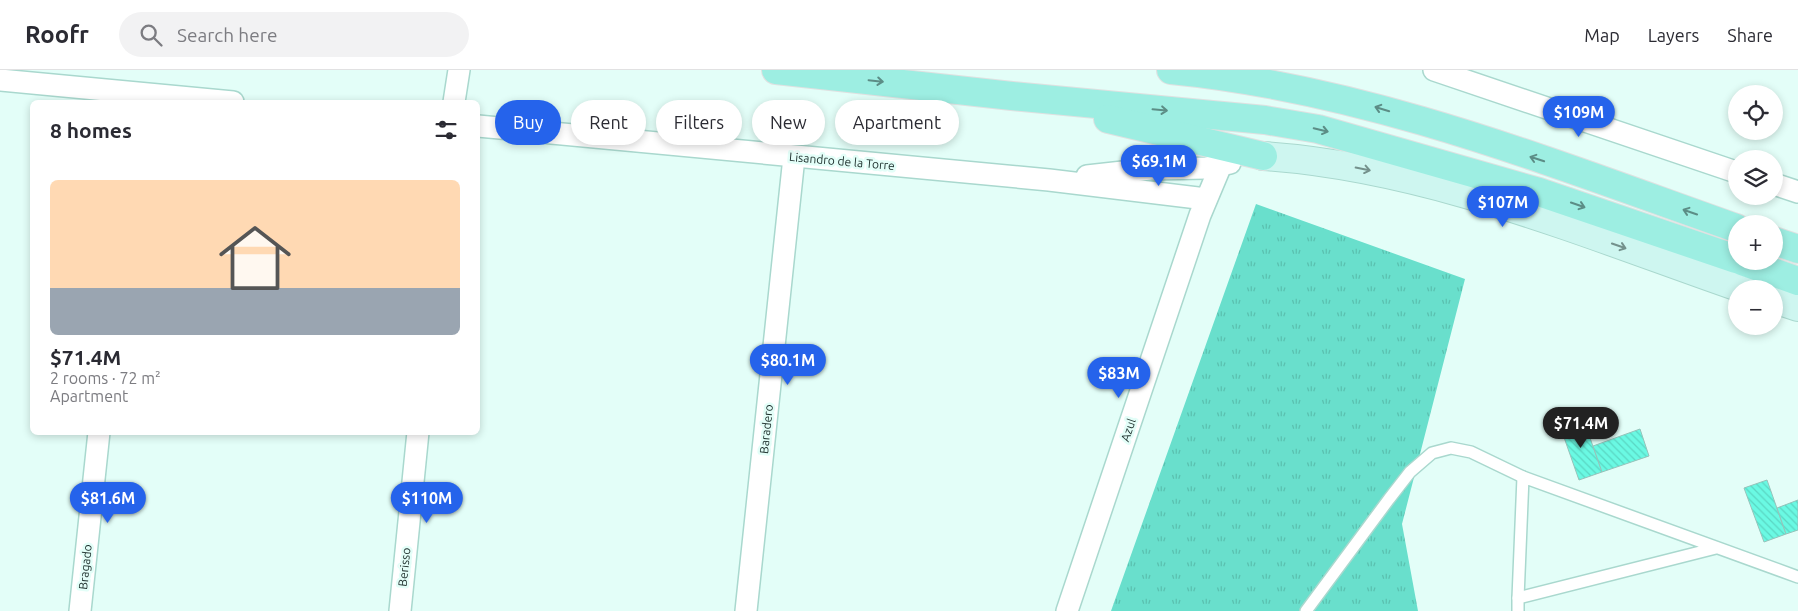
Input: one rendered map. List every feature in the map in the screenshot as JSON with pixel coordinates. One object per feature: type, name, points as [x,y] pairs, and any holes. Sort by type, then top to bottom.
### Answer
[{"type":"main road","points":[[776,70],[1012,96],[1265,120],[1318,130],[1538,192],[1728,256]]},
{"type":"main road","points":[[1183,71],[1304,90],[1365,104],[1550,163],[1728,225]]},
{"type":"main road","points":[[1012,96],[1263,156],[1341,164],[1472,195],[1728,283]]},
{"type":"main road","points":[[1783,244],[1798,249]]},
{"type":"main road","points":[[1767,270],[1798,281]]},
{"type":"main road","points":[[1783,302],[1798,307]]},
{"type":"street","points":[[454,100],[459,70]]},
{"type":"street","points":[[1434,70],[1728,169]]},
{"type":"street","points":[[0,80],[133,98],[183,100]]},
{"type":"street","name":"Lisandro de la Torre","points":[[480,126],[1049,180],[1206,199]]},
{"type":"street","points":[[1049,180],[1150,169],[1207,168],[1263,156]]},
{"type":"street","name":"Baradero","points":[[746,611],[794,157]]},
{"type":"street","name":"Azul","points":[[1067,611],[1206,199],[1221,165]]},
{"type":"street","points":[[1783,187],[1798,192]]},
{"type":"street","name":"Bragado","points":[[80,611],[99,435]]},
{"type":"street","name":"Berisso","points":[[400,611],[418,435]]},
{"type":"lane","points":[[1306,611],[1405,478],[1432,453],[1451,448],[1471,452],[1523,476],[1798,577]]},
{"type":"lane","points":[[1518,611],[1523,476]]},
{"type":"lane","points":[[1518,598],[1716,548]]},
{"type":"green space","points":[[1256,204],[1465,279],[1402,524],[1418,611],[1111,611]]},
{"type":"building","points":[[1583,418],[1602,472],[1579,480],[1560,426]]},
{"type":"building","points":[[1640,429],[1649,456],[1602,472],[1593,446]]},
{"type":"building","points":[[1767,480],[1786,534],[1764,542],[1744,488]]},
{"type":"building","points":[[1798,500],[1798,530],[1786,534],[1777,508]]}]
